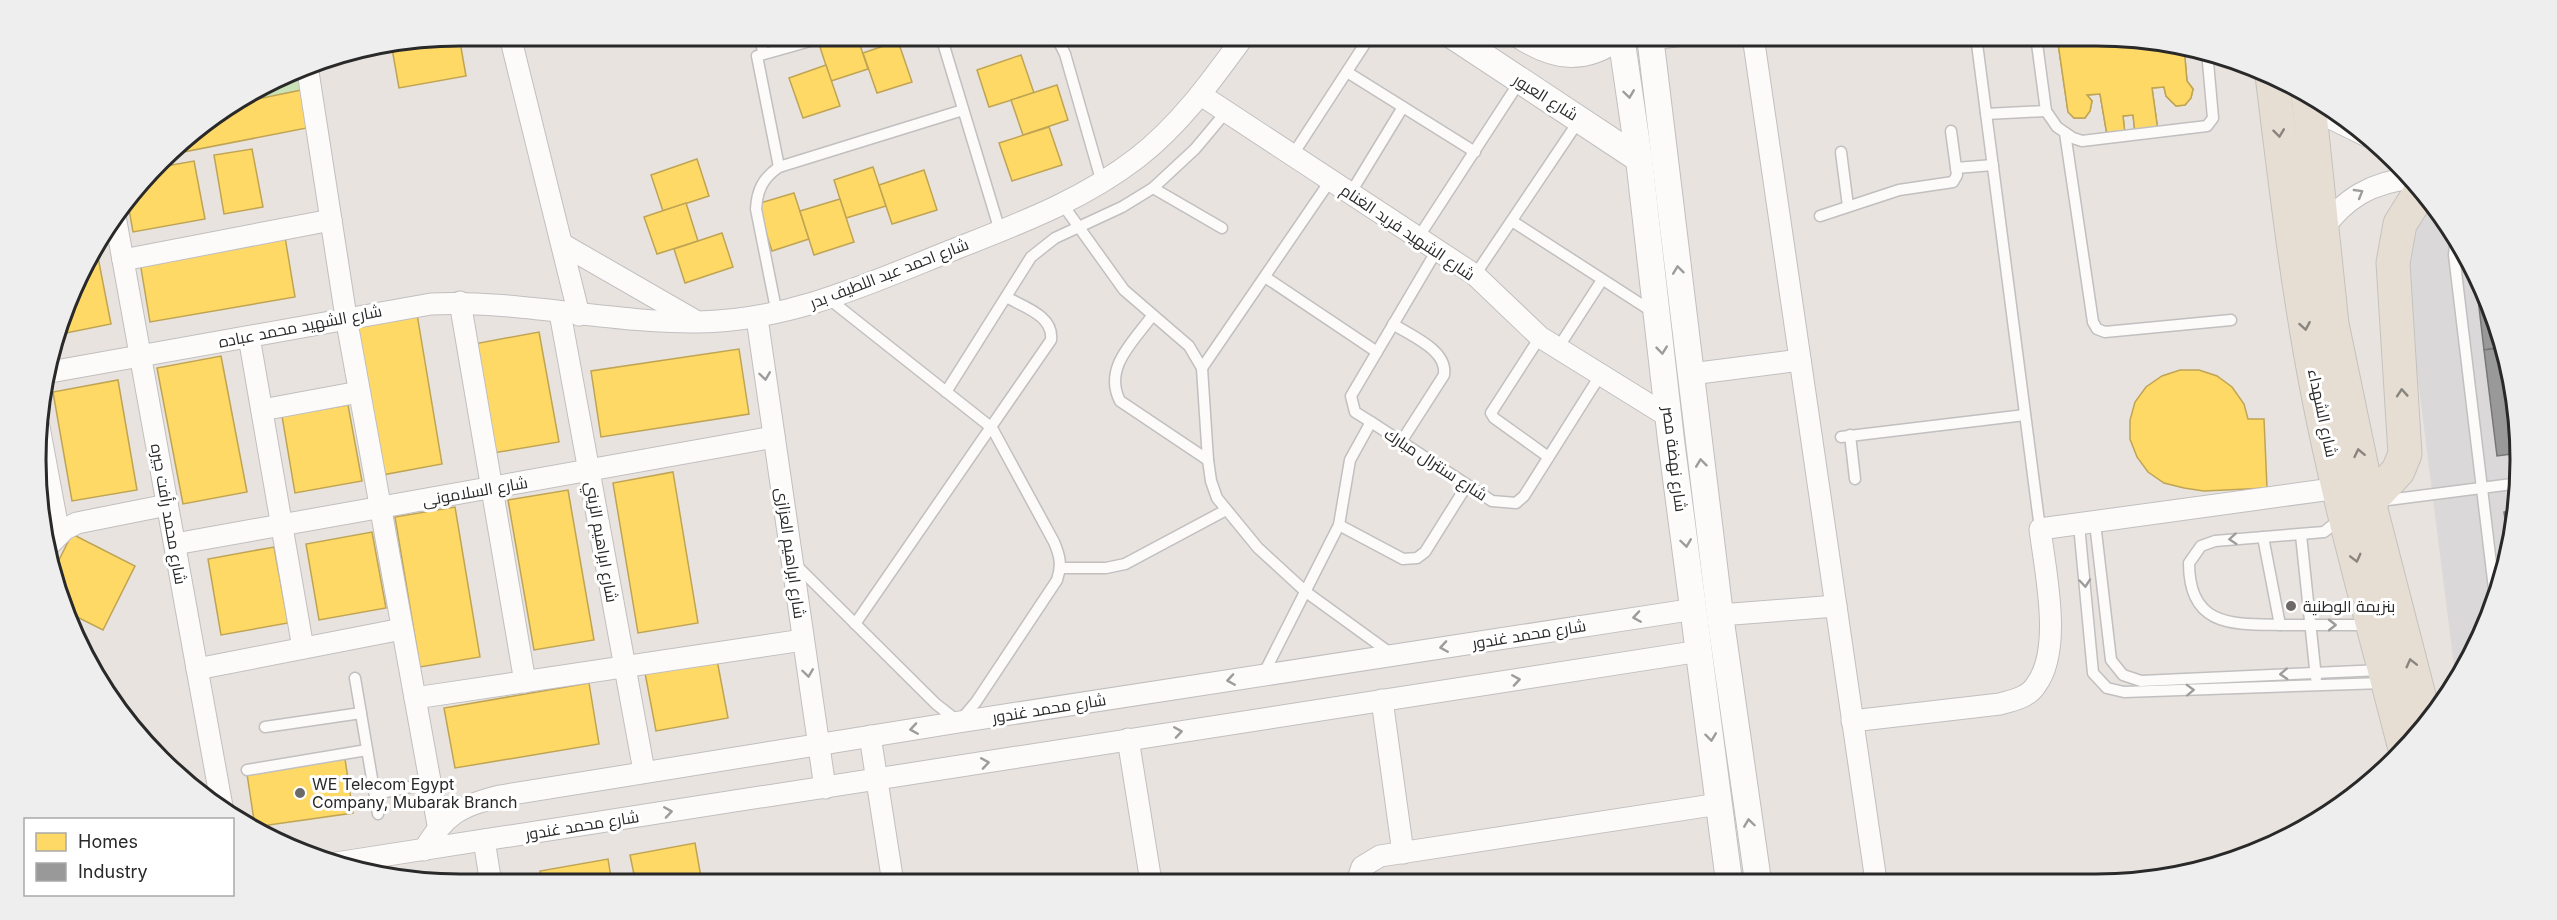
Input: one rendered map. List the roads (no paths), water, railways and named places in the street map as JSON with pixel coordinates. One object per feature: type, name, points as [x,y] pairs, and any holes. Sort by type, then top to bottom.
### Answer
[{"type":"highway","name":"شارع الشهداء","points":[[2273,86],[2300,299],[2351,500],[2423,714]]},
{"type":"highway","name":"شارع الشهداء","points":[[2310,105],[2321,233],[2351,500],[2373,625],[2402,739]]},
{"type":"highway","points":[[2351,500],[2398,471],[2405,454],[2392,263],[2400,224],[2417,198]]},
{"type":"street","name":"شارع ابراهيم الزيني","points":[[512,46],[562,244],[588,471],[644,771]]},
{"type":"street","name":"شارع احمد عبد اللطيف بدر","points":[[460,302],[569,314],[697,322],[767,316],[829,299],[1063,205],[1102,183],[1138,158],[1171,128],[1201,95],[1237,46]]},
{"type":"street","name":"شارع العبور","points":[[1468,46],[1581,118],[1639,159]]},
{"type":"street","points":[[1546,46],[1568,55],[1580,46],[1594,52],[1604,46]]},
{"type":"street","name":"شارع نهضة مصر","points":[[1622,46],[1639,159],[1669,417],[1728,874]]},
{"type":"street","name":"شارع نهضة مصر","points":[[1651,46],[1720,615],[1757,874]]},
{"type":"street","points":[[1754,46],[1875,874]]},
{"type":"street","points":[[309,75],[346,317],[438,825]]},
{"type":"street","name":"شارع الشهيد فريد الغنام","points":[[1201,95],[1475,275],[1540,337],[1669,417]]},
{"type":"street","points":[[2321,233],[2334,213],[2351,198],[2371,186],[2401,180]]},
{"type":"street","points":[[123,260],[332,220]]},
{"type":"street","name":"شارع محمد رأفت جيره","points":[[117,229],[221,798]]},
{"type":"street","points":[[562,244],[697,322]]},
{"type":"street","points":[[460,302],[525,682]]},
{"type":"street","name":"شارع الشهيد محمد عباده","points":[[56,371],[404,307],[460,302]]},
{"type":"street","name":"شارع ابراهيم العزازى","points":[[767,316],[774,437],[825,788]]},
{"type":"street","points":[[249,337],[303,648]]},
{"type":"street","points":[[1691,374],[1800,360]]},
{"type":"street","points":[[262,410],[360,392]]},
{"type":"street","name":"شارع السلامونى","points":[[175,544],[774,437]]},
{"type":"street","points":[[1852,721],[2000,704],[2022,698],[2036,686],[2046,665],[2049,640],[2049,614],[2040,529],[2351,500]]},
{"type":"street","points":[[54,540],[77,523],[167,505]]},
{"type":"street","points":[[1720,615],[1836,606]]},
{"type":"street","name":"شارع محمد غندور","points":[[424,850],[438,825],[457,811],[478,801],[644,771],[1695,609]]},
{"type":"street","points":[[197,669],[402,629]]},
{"type":"street","points":[[415,698],[803,640]]},
{"type":"street","name":"شارع محمد غندور","points":[[357,860],[1700,651]]},
{"type":"street","points":[[1382,700],[1403,853]]},
{"type":"street","points":[[870,736],[892,874]]},
{"type":"street","points":[[1128,739],[1149,874]]},
{"type":"street","points":[[1360,874],[1362,867],[1380,856],[1719,804]]},
{"type":"street","points":[[484,840],[489,874]]},
{"type":"lane","points":[[762,46],[763,52]]},
{"type":"lane","points":[[779,167],[757,60],[758,54],[787,46]]},
{"type":"lane","points":[[944,46],[1000,231]]},
{"type":"lane","points":[[1061,46],[1102,183]]},
{"type":"lane","points":[[1292,156],[1364,46]]},
{"type":"lane","points":[[1977,46],[2040,529]]},
{"type":"lane","points":[[2037,46],[2046,111],[2065,133],[2082,141],[2207,126],[2213,118],[2208,62]]},
{"type":"lane","points":[[1347,72],[1475,152]]},
{"type":"lane","points":[[1418,238],[1520,81]]},
{"type":"lane","points":[[1350,194],[1403,107]]},
{"type":"lane","points":[[767,316],[756,209],[761,184],[779,167],[963,110]]},
{"type":"lane","points":[[1986,114],[2046,111]]},
{"type":"lane","points":[[946,392],[1031,256],[1055,238],[1122,207],[1154,188],[1195,149],[1226,112]]},
{"type":"lane","points":[[1475,275],[1581,118]]},
{"type":"lane","points":[[1820,216],[1899,189],[1953,182],[1957,178],[1951,131]]},
{"type":"lane","points":[[2065,133],[2093,322],[2097,329],[2105,333],[2231,320]]},
{"type":"lane","points":[[1841,152],[1848,206]]},
{"type":"lane","points":[[1956,168],[1993,165]]},
{"type":"lane","points":[[1202,368],[1330,181]]},
{"type":"lane","points":[[1154,188],[1222,228]]},
{"type":"lane","points":[[1063,205],[1124,290],[1189,346],[1202,368],[1210,481],[1226,510],[1258,548],[1306,592],[1393,655]]},
{"type":"lane","points":[[1512,222],[1658,315]]},
{"type":"lane","points":[[1371,422],[1355,412],[1351,396],[1437,250]]},
{"type":"lane","points":[[2454,252],[2493,579]]},
{"type":"lane","points":[[1265,277],[1377,352]]},
{"type":"lane","points":[[1558,348],[1602,280]]},
{"type":"lane","points":[[855,624],[1051,340],[1052,332],[1043,318],[1006,297]]},
{"type":"lane","points":[[793,563],[936,704],[959,722],[976,702],[1057,580],[1061,568],[1060,554],[992,428],[829,299]]},
{"type":"lane","points":[[1152,316],[1114,370],[1115,391],[1120,401],[1208,460]]},
{"type":"lane","points":[[1393,324],[1441,356],[1445,368],[1444,375],[1401,442]]},
{"type":"lane","points":[[1540,337],[1491,413],[1494,418],[1547,456]]},
{"type":"lane","name":"شارع سنترال مبارك","points":[[1263,675],[1339,525],[1350,460],[1371,422],[1492,501],[1516,503],[1524,496],[1547,456],[1601,374]]},
{"type":"lane","points":[[1855,478],[1846,436],[2025,415]]},
{"type":"lane","points":[[2373,625],[2234,624],[2213,617],[2204,610],[2194,596],[2189,570],[2195,550],[2207,542],[2301,535],[2331,529],[2351,500],[2510,484]]},
{"type":"lane","points":[[1339,525],[1403,559],[1417,558],[1425,552],[1467,485]]},
{"type":"lane","points":[[1061,568],[1106,568],[1125,564],[1226,510]]},
{"type":"lane","points":[[2087,524],[2110,650],[2116,668],[2123,675],[2140,681],[2316,673],[2386,676]]},
{"type":"lane","points":[[2087,524],[2091,652],[2096,679],[2115,691],[2317,686],[2386,676]]},
{"type":"lane","points":[[2301,535],[2317,686]]},
{"type":"lane","points":[[2263,537],[2280,625]]},
{"type":"lane","points":[[2091,652],[2110,650]]},
{"type":"lane","points":[[355,678],[378,814]]},
{"type":"lane","points":[[266,727],[361,713]]},
{"type":"lane","points":[[247,770],[367,750]]},
{"type":"lane","points":[[375,794],[431,783]]},
{"type":"place","name":"بنزيمة الوطنية","points":[[2291,606]]},
{"type":"place","name":"WE Telecom Egypt Company, Mubarak Branch","points":[[300,793]]}]
